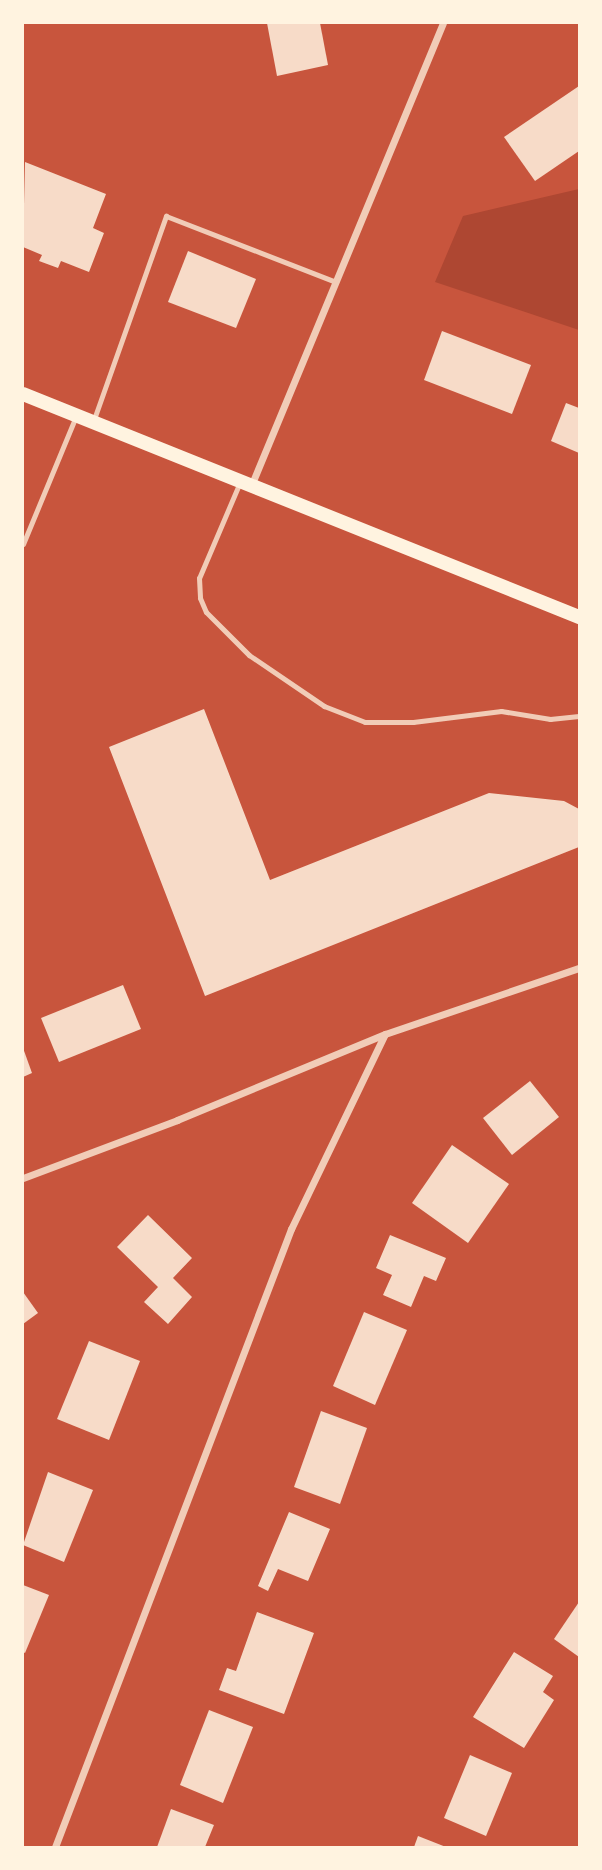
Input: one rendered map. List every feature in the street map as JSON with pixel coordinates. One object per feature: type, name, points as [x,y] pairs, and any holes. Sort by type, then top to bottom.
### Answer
[{"type":"main road","points":[[23,394],[579,617]]},
{"type":"street","points":[[245,484],[336,282],[443,23]]},
{"type":"street","points":[[23,1178],[385,1034],[579,968]]},
{"type":"street","points":[[55,1847],[291,1229],[385,1034]]},
{"type":"lane","points":[[93,422],[166,216],[336,282]]},
{"type":"lane","points":[[23,544],[76,416]]},
{"type":"lane","points":[[245,484],[200,578],[200,598],[206,612],[248,655],[324,706],[365,722],[413,722],[501,711],[550,719],[579,716]]},
{"type":"shaded area","points":[[579,189],[579,330],[435,282],[463,216]]},
{"type":"building","points":[[267,23],[320,23],[328,65],[277,76]]},
{"type":"building","points":[[579,86],[579,151],[535,181],[504,137]]},
{"type":"building","points":[[25,162],[106,194],[93,228],[104,233],[89,272],[61,261],[58,268],[39,261],[42,255],[23,247]]},
{"type":"building","points":[[188,251],[256,279],[236,328],[168,302]]},
{"type":"building","points":[[442,331],[531,365],[512,414],[424,380]]},
{"type":"building","points":[[566,403],[579,408],[579,453],[551,441]]},
{"type":"building","points":[[204,709],[270,880],[489,793],[564,801],[579,809],[579,847],[205,996],[109,747]]},
{"type":"building","points":[[123,985],[141,1029],[59,1062],[41,1018]]},
{"type":"building","points":[[23,1048],[32,1073],[23,1077]]},
{"type":"building","points":[[530,1081],[559,1117],[512,1155],[483,1118]]},
{"type":"building","points":[[452,1145],[509,1184],[468,1243],[412,1203]]},
{"type":"building","points":[[148,1215],[192,1258],[173,1278],[192,1297],[168,1324],[144,1302],[158,1287],[117,1247]]},
{"type":"building","points":[[390,1235],[446,1258],[436,1281],[424,1276],[411,1307],[383,1295],[392,1275],[376,1268]]},
{"type":"building","points":[[23,1292],[38,1313],[23,1324]]},
{"type":"building","points":[[364,1312],[407,1330],[375,1405],[333,1386]]},
{"type":"building","points":[[89,1341],[140,1361],[109,1440],[57,1419]]},
{"type":"building","points":[[321,1411],[367,1428],[340,1504],[294,1487]]},
{"type":"building","points":[[48,1472],[93,1490],[64,1562],[23,1545]]},
{"type":"building","points":[[289,1512],[330,1529],[308,1581],[278,1569],[268,1591],[258,1586]]},
{"type":"building","points":[[23,1585],[49,1595],[25,1653],[23,1652]]},
{"type":"building","points":[[579,1602],[579,1657],[554,1639]]},
{"type":"building","points":[[257,1612],[314,1633],[284,1714],[219,1690],[227,1668],[236,1671]]},
{"type":"building","points":[[514,1652],[553,1676],[543,1692],[554,1700],[524,1748],[473,1717]]},
{"type":"building","points":[[209,1710],[253,1727],[223,1803],[180,1785]]},
{"type":"building","points":[[470,1755],[512,1773],[486,1836],[444,1818]]},
{"type":"building","points":[[171,1809],[214,1825],[205,1847],[157,1847]]},
{"type":"building","points":[[418,1836],[446,1847],[414,1847]]}]
